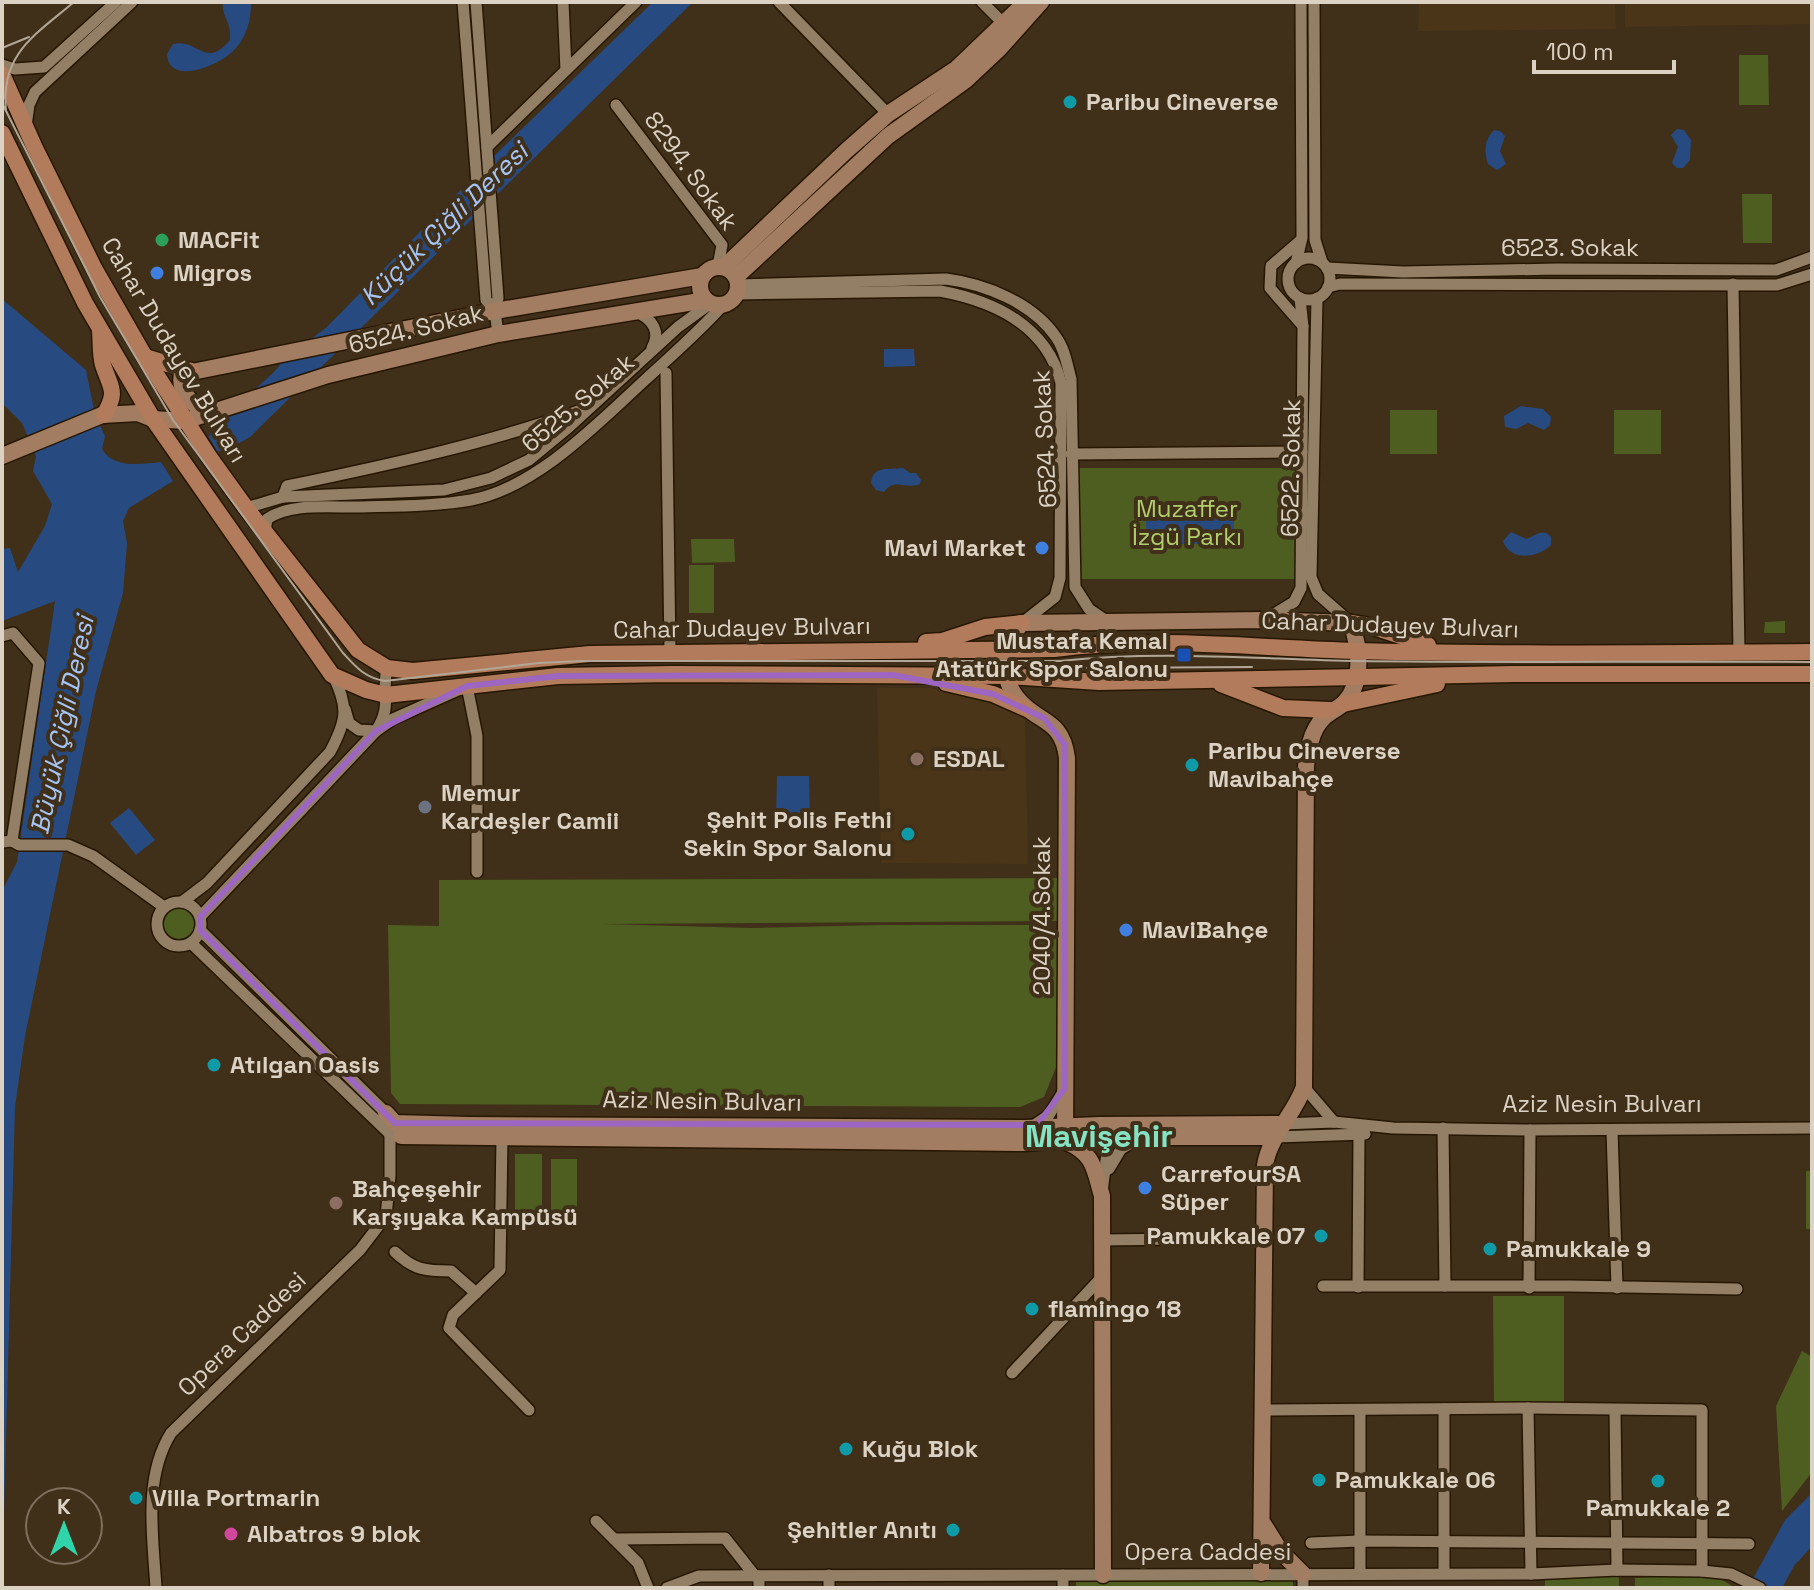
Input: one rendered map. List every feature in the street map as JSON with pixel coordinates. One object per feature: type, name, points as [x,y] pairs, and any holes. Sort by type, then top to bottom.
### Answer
[{"type":"main road","name":"Cahar Dudayev Bulvarı","points":[[2,74],[94,268],[185,421],[246,508],[349,639],[364,654],[387,668],[413,671],[590,654],[1054,649],[1107,642],[1175,642],[1358,651],[1812,652]]},
{"type":"main road","name":"Cahar Dudayev Bulvarı","points":[[2,133],[85,303],[153,419],[332,675],[366,690],[386,695],[558,676],[1008,676],[1099,682],[1514,674],[1812,674]]},
{"type":"main road","points":[[99,326],[102,362],[113,387],[112,400],[105,415]]},
{"type":"main road","points":[[145,357],[191,371]]},
{"type":"main road","points":[[861,650],[942,641],[985,627],[1022,623]]},
{"type":"main road","points":[[1351,623],[1370,626],[1421,644],[1514,653]]},
{"type":"main road","points":[[1214,679],[1283,708],[1337,707],[1421,686],[1514,674]]},
{"type":"main road","points":[[893,675],[959,685],[993,694],[1027,709]]},
{"type":"street","points":[[2,65],[15,69],[44,67],[116,2]]},
{"type":"street","points":[[25,126],[35,92],[132,2]]},
{"type":"street","points":[[463,2],[486,300],[495,311]]},
{"type":"street","points":[[476,2],[498,334]]},
{"type":"street","points":[[563,2],[566,70]]},
{"type":"street","points":[[487,151],[636,2]]},
{"type":"street","points":[[779,2],[888,114]]},
{"type":"street","points":[[982,2],[1008,28]]},
{"type":"street","name":"6525. Sokak","points":[[246,508],[283,497],[444,490],[491,478],[529,460],[888,136],[966,80],[999,49],[1008,28],[1026,2]]},
{"type":"street","name":"6525. Sokak","points":[[265,532],[267,519],[278,512],[302,508],[441,504],[475,499],[513,485],[555,458],[604,417],[888,114],[956,69],[1041,2]]},
{"type":"street","points":[[1301,2],[1302,238],[1296,263],[1288,279],[1291,290],[1300,298],[1317,298],[1328,287],[1329,274],[1315,240],[1314,2]]},
{"type":"street","name":"8294. Sokak","points":[[616,105],[722,245],[724,287]]},
{"type":"street","points":[[1302,238],[1271,266],[1270,288],[1303,327]]},
{"type":"street","name":"6523. Sokak","points":[[1324,265],[1403,272],[1776,270],[1812,257]]},
{"type":"street","points":[[1296,263],[1306,258],[1324,265]]},
{"type":"street","points":[[709,269],[724,287],[700,289],[702,276],[709,269]]},
{"type":"street","name":"6523. Sokak","points":[[1328,287],[1340,284],[1777,285],[1812,274]]},
{"type":"street","name":"6524. Sokak","points":[[191,371],[369,334],[702,276]]},
{"type":"street","name":"6524. Sokak","points":[[185,421],[328,375],[498,334],[636,312],[724,287],[946,279],[975,283],[1018,304],[1056,336],[1065,357],[1071,379],[1075,587],[1089,609],[1109,622]]},
{"type":"street","points":[[1733,284],[1739,653]]},
{"type":"street","name":"6524. Sokak","points":[[724,287],[940,291],[969,296],[1019,321],[1044,343],[1057,366],[1061,383],[1060,578],[1055,597],[1022,623]]},
{"type":"street","name":"6522. Sokak","points":[[1264,620],[1294,602],[1301,588],[1303,327],[1300,298]]},
{"type":"street","name":"6522. Sokak","points":[[1317,298],[1311,577],[1318,594],[1351,623]]},
{"type":"street","points":[[636,312],[650,321],[657,332],[657,339],[645,358]]},
{"type":"street","points":[[191,371],[182,374],[180,382],[193,406],[207,412]]},
{"type":"street","points":[[666,373],[670,652]]},
{"type":"street","points":[[283,497],[287,486],[471,444],[591,407]]},
{"type":"street","points":[[2,456],[105,415],[138,413],[153,419],[185,421]]},
{"type":"street","points":[[1071,454],[1302,452]]},
{"type":"street","points":[[1027,709],[1014,696],[1008,676],[1006,650],[1013,633],[1022,623],[1264,620],[1351,623],[1358,651],[1356,677],[1337,707],[1317,725],[1306,766],[1304,1087],[1300,1100],[1267,1154],[1265,1165],[1261,1573]]},
{"type":"street","points":[[2,636],[13,633],[39,663],[11,843],[68,845],[93,856],[164,907]]},
{"type":"street","points":[[376,731],[385,716],[387,668]]},
{"type":"street","points":[[332,675],[344,699],[349,723],[359,730],[376,731]]},
{"type":"street","points":[[200,917],[376,731],[393,719],[467,686],[477,736],[477,872]]},
{"type":"street","points":[[182,902],[193,907],[200,917],[200,930],[191,943],[176,946],[158,934],[156,919],[164,907],[182,902],[207,883],[330,752],[343,728],[345,709]]},
{"type":"street","name":"2040/4.Sokak","points":[[1027,709],[1055,727],[1065,745],[1067,758],[1065,1134]]},
{"type":"street","points":[[200,930],[393,1127]]},
{"type":"street","points":[[191,943],[393,1127]]},
{"type":"street","points":[[1304,1087],[1334,1122]]},
{"type":"street","points":[[1026,1128],[1037,1125],[1049,1115],[1065,1088]]},
{"type":"street","name":"Aziz Nesin Bulvarı","points":[[1101,1131],[1141,1137],[1279,1131],[1334,1122],[1393,1128],[1530,1130],[1812,1128]]},
{"type":"street","name":"Aziz Nesin Bulvarı","points":[[393,1127],[1026,1128],[1065,1134]]},
{"type":"street","name":"Aziz Nesin Bulvarı","points":[[393,1127],[502,1136],[1065,1134],[1101,1131],[1279,1131],[1359,1135],[1393,1128]]},
{"type":"street","name":"Opera Caddesi","points":[[156,1588],[152,1502],[155,1465],[161,1449],[171,1433],[360,1250],[386,1216],[393,1127]]},
{"type":"street","points":[[1443,1128],[1445,1286]]},
{"type":"street","points":[[1529,1288],[1530,1130]]},
{"type":"street","points":[[1612,1130],[1617,1288]]},
{"type":"street","points":[[1101,1131],[1107,1153],[1102,1196],[1103,1575]]},
{"type":"street","points":[[1065,1134],[1092,1161],[1102,1196]]},
{"type":"street","points":[[1358,1287],[1359,1135]]},
{"type":"street","points":[[502,1136],[500,1270],[453,1315],[449,1328],[529,1410]]},
{"type":"street","points":[[1105,1177],[1121,1149],[1141,1137]]},
{"type":"street","points":[[1102,1240],[1264,1238]]},
{"type":"street","points":[[395,1252],[409,1266],[429,1271],[451,1271],[476,1293]]},
{"type":"street","points":[[1012,1373],[1102,1277]]},
{"type":"street","points":[[1323,1286],[1737,1289]]},
{"type":"street","points":[[1528,1408],[1531,1574]]},
{"type":"street","points":[[1444,1409],[1444,1573]]},
{"type":"street","points":[[1264,1410],[1702,1410],[1702,1571]]},
{"type":"street","points":[[1360,1410],[1360,1573]]},
{"type":"street","points":[[1615,1410],[1617,1570]]},
{"type":"street","points":[[596,1521],[638,1563],[648,1588]]},
{"type":"street","points":[[1263,1521],[1303,1581]]},
{"type":"street","points":[[614,1539],[725,1538],[758,1580]]},
{"type":"street","points":[[1311,1543],[1749,1544]]},
{"type":"street","name":"Opera Caddesi","points":[[667,1588],[699,1576],[829,1582],[1261,1573],[1303,1581],[1360,1573],[1531,1574],[1617,1570],[1731,1574],[1754,1585]]},
{"type":"street","points":[[1063,1575],[1063,1588]]},
{"type":"highlighted area","points":[[893,675],[993,694],[1044,718],[1065,745],[1065,1088],[1037,1125],[395,1123],[200,930],[200,917],[376,731],[467,686],[558,676]]},
{"type":"shaded area","points":[[1419,2],[1615,2],[1616,29],[1418,31]]},
{"type":"shaded area","points":[[1625,2],[1812,2],[1812,24],[1625,27]]},
{"type":"shaded area","points":[[877,688],[931,688],[991,701],[1025,718],[1028,864],[881,863]]},
{"type":"green space","points":[[1739,55],[1768,55],[1769,105],[1739,105]]},
{"type":"green space","points":[[1742,194],[1772,194],[1772,243],[1743,243]]},
{"type":"green space","points":[[1390,410],[1437,410],[1437,454],[1390,454]]},
{"type":"green space","points":[[1614,410],[1661,410],[1661,454],[1614,454]]},
{"type":"green space","name":"Muzaffer İzgü Parkı","points":[[1079,468],[1295,468],[1295,579],[1079,579]]},
{"type":"green space","points":[[691,539],[734,539],[735,562],[692,563]]},
{"type":"green space","points":[[689,565],[714,565],[714,613],[689,613]]},
{"type":"green space","points":[[1785,621],[1785,633],[1764,633],[1765,622]]},
{"type":"green space","points":[[1057,878],[1057,921],[603,924],[751,928],[1042,925],[1059,933],[1059,1060],[1044,1097],[1020,1107],[400,1104],[391,1093],[388,925],[439,926],[439,880]]},
{"type":"green space","points":[[179,907],[191,911],[195,923],[191,935],[179,939],[167,935],[163,923],[167,911]]},
{"type":"green space","points":[[515,1154],[542,1154],[542,1210],[515,1210]]},
{"type":"green space","points":[[551,1159],[577,1159],[577,1210],[551,1210]]},
{"type":"green space","points":[[1806,1171],[1812,1171],[1812,1229],[1806,1229]]},
{"type":"green space","points":[[1493,1296],[1564,1296],[1564,1405],[1494,1406]]},
{"type":"green space","points":[[1802,1351],[1812,1357],[1812,1472],[1782,1511],[1776,1406]]},
{"type":"green space","points":[[1712,1574],[1734,1587],[1635,1588],[1635,1578]]},
{"type":"green space","points":[[1619,1576],[1619,1588],[1545,1588],[1545,1577]]},
{"type":"green space","points":[[1293,1580],[1293,1588],[1076,1588],[1076,1581]]},
{"type":"water","points":[[223,2],[251,3],[242,40],[227,56],[207,67],[185,71],[176,69],[170,64],[167,54],[173,44],[182,43],[208,53],[221,49],[230,40]]},
{"type":"water","name":"Küçük Çiğli Deresi","points":[[653,2],[693,2],[250,437],[225,451],[217,451],[209,437],[213,427],[286,358],[327,327],[493,157]]},
{"type":"water","points":[[1677,129],[1684,130],[1691,140],[1690,160],[1683,168],[1677,168],[1672,163],[1678,147],[1671,135]]},
{"type":"water","points":[[1494,130],[1505,136],[1500,151],[1506,164],[1497,170],[1488,164],[1486,150],[1488,138]]},
{"type":"water","name":"Büyük Çiğli Deresi","points":[[2,299],[86,370],[95,415],[105,436],[102,449],[107,455],[128,464],[161,462],[173,481],[129,508],[123,521],[127,543],[123,593],[96,691],[25,1036],[15,1107],[2,1588],[2,891],[17,862],[55,601],[2,621],[2,549],[10,548],[18,572],[45,526],[52,504],[33,471],[36,456],[22,423],[2,403]]},
{"type":"water","points":[[884,349],[914,349],[915,366],[884,367]]},
{"type":"water","points":[[1521,406],[1543,409],[1551,417],[1550,425],[1544,430],[1528,423],[1516,429],[1505,427],[1504,416]]},
{"type":"water","points":[[903,468],[916,473],[920,484],[896,484],[884,492],[876,490],[871,483],[878,471]]},
{"type":"water","points":[[1234,512],[1234,544],[1146,544],[1146,513]]},
{"type":"water","points":[[1511,532],[1526,539],[1545,533],[1551,537],[1551,545],[1539,553],[1518,555],[1503,541]]},
{"type":"water","points":[[777,776],[809,776],[810,821],[776,820]]},
{"type":"water","points":[[129,808],[155,840],[136,855],[110,823]]},
{"type":"water","points":[[1812,1493],[1812,1546],[1794,1566],[1782,1588],[1748,1588],[1785,1520]]},
{"type":"tram line","points":[[6,111],[6,91],[15,60],[34,36],[74,2]]},
{"type":"tram line","points":[[2,48],[29,37]]},
{"type":"tram line","points":[[2,103],[100,297],[173,420],[343,653],[361,671],[378,680],[582,661],[1060,661],[1171,656],[1414,662],[1812,662]]},
{"type":"tram line","points":[[1084,668],[1252,667]]},
{"type":"place","name":"Paribu Cineverse","points":[[1070,102]]},
{"type":"place","name":"MACFit","points":[[162,240]]},
{"type":"place","name":"Migros","points":[[157,273]]},
{"type":"place","name":"Mavi Market","points":[[1042,548]]},
{"type":"place","name":"Mustafa Kemal Atatürk Spor Salonu","points":[[1184,655]]},
{"type":"place","name":"ESDAL","points":[[917,759]]},
{"type":"place","name":"Paribu Cineverse Mavibahçe","points":[[1192,765]]},
{"type":"place","name":"Memur Kardeşler Camii","points":[[425,807]]},
{"type":"place","name":"Şehit Polis Fethi Sekin Spor Salonu","points":[[908,834]]},
{"type":"place","name":"MaviBahçe","points":[[1126,930]]},
{"type":"place","name":"Atılgan Oasis","points":[[214,1065]]},
{"type":"place","name":"CarrefourSA Süper","points":[[1145,1188]]},
{"type":"place","name":"Bahçeşehir Karşıyaka Kampüsü","points":[[336,1203]]},
{"type":"place","name":"Pamukkale 07","points":[[1321,1236]]},
{"type":"place","name":"Pamukkale 9","points":[[1490,1249]]},
{"type":"place","name":"flamingo 18","points":[[1032,1309]]},
{"type":"place","name":"Kuğu Blok","points":[[846,1449]]},
{"type":"place","name":"Pamukkale 06","points":[[1319,1480]]},
{"type":"place","name":"Pamukkale 2","points":[[1658,1481]]},
{"type":"place","name":"Villa Portmarin","points":[[136,1498]]},
{"type":"place","name":"Şehitler Anıtı","points":[[953,1530]]},
{"type":"place","name":"Albatros 9 blok","points":[[231,1534]]},
{"type":"district","name":"Mavişehir","points":[[1099,1136]]}]
